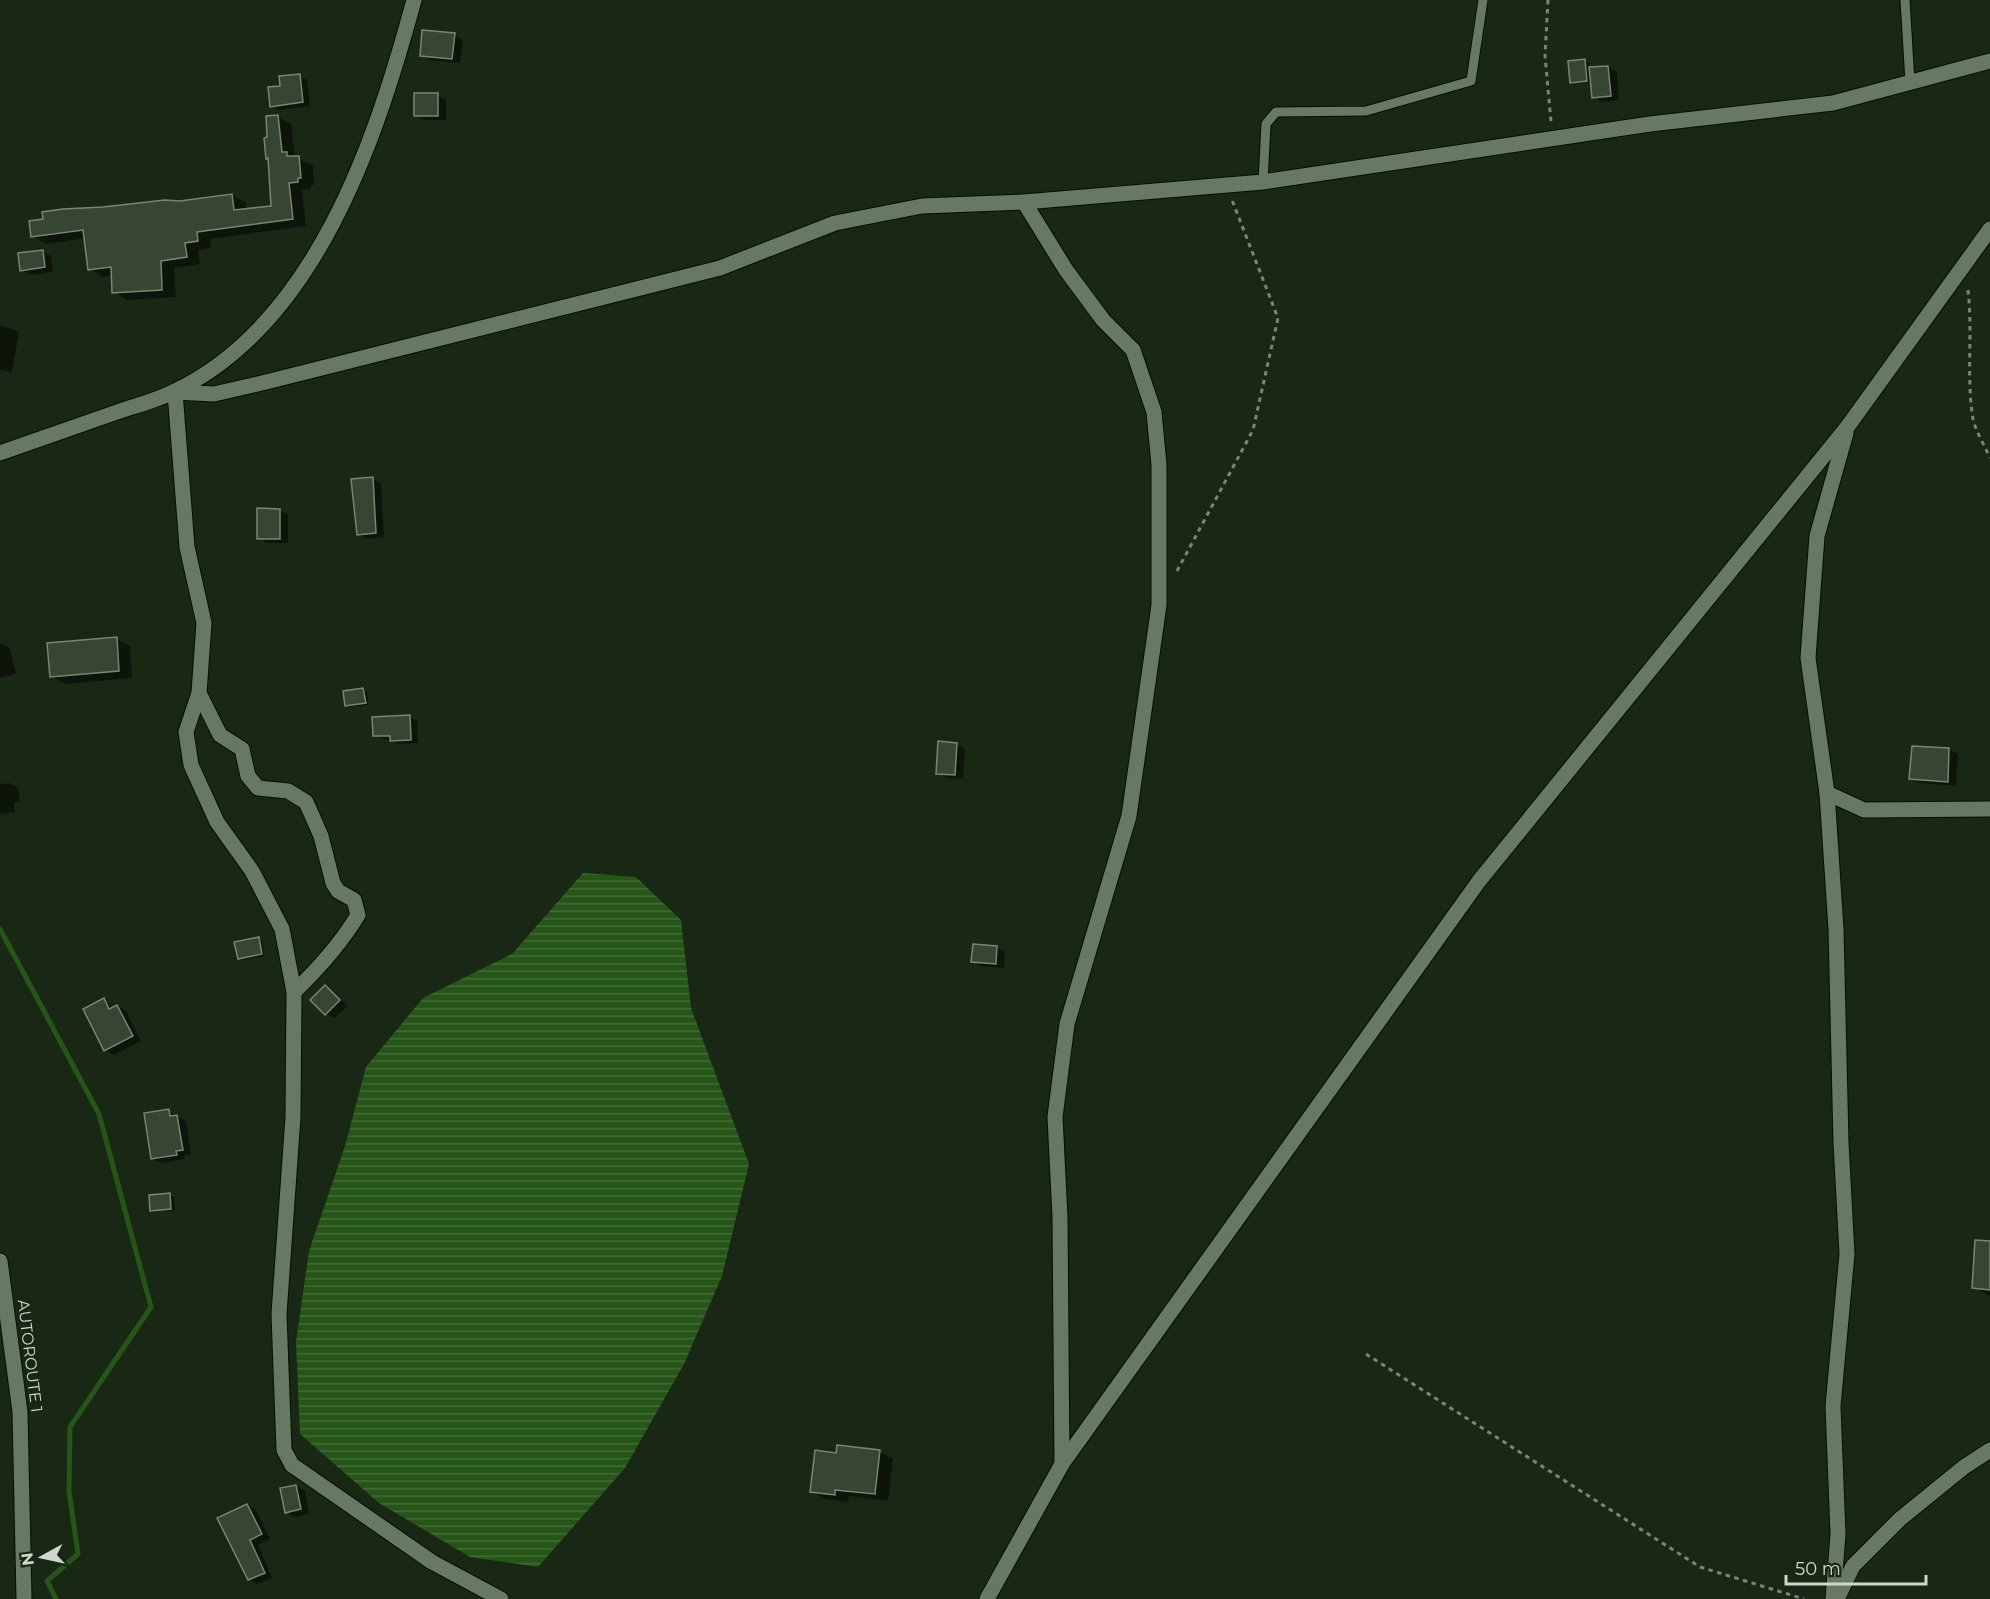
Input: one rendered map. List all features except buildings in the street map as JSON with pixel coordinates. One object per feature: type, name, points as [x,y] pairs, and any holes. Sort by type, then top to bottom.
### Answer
[{"type":"street","points":[[0,453],[175,392],[207,373],[244,345],[276,310],[314,256],[351,188],[396,67],[414,0]]},
{"type":"street","points":[[175,392],[214,394],[233,390],[720,268],[835,223],[922,206],[1024,202],[1263,182],[1650,124],[1833,103],[1990,61]]},
{"type":"street","points":[[1024,202],[1065,270],[1103,320],[1133,350],[1154,412],[1159,465],[1159,605],[1130,816],[1082,967],[1067,1024],[1055,1116],[1060,1217],[1062,1464]]},
{"type":"street","points":[[987,1599],[1062,1464],[1479,881],[1848,426],[1965,260],[1990,229]]},
{"type":"street","points":[[175,392],[187,548],[204,623],[199,693],[186,732],[191,765],[217,822],[252,871],[282,929],[294,993],[293,1117],[279,1314],[284,1449],[292,1465],[432,1562],[501,1599]]},
{"type":"street","points":[[1835,1599],[1838,1534],[1833,1406],[1847,1254],[1841,1143],[1836,929],[1827,793],[1808,658],[1817,536],[1848,426]]},
{"type":"street","points":[[199,693],[220,735],[242,749],[248,776],[258,788],[288,791],[306,802],[321,836],[333,883],[338,891],[354,900],[358,915],[347,933],[325,963],[294,993]]},
{"type":"street","points":[[1827,793],[1864,810],[1990,809]]},
{"type":"street","name":"AUTOROUTE 1","points":[[0,1261],[20,1412],[24,1599]]},
{"type":"street","points":[[1835,1599],[1853,1566],[1899,1519],[1964,1467],[1990,1450]]},
{"type":"lane","points":[[1263,182],[1266,124],[1276,112],[1366,111],[1471,81],[1483,0]]},
{"type":"lane","points":[[1905,0],[1910,82]]},
{"type":"path","points":[[1548,0],[1545,56],[1552,139]]},
{"type":"path","points":[[1176,574],[1252,430],[1278,318],[1226,184]]},
{"type":"path","points":[[1965,260],[1972,323],[1970,362],[1974,421],[1990,458]]},
{"type":"path","points":[[1366,1354],[1700,1567],[1804,1599]]},
{"type":"shaded area","points":[[583,873],[636,877],[681,920],[691,1008],[749,1164],[722,1276],[684,1364],[625,1468],[538,1567],[470,1557],[379,1503],[300,1434],[296,1342],[309,1251],[345,1146],[366,1067],[423,998],[512,954]]},
{"type":"waterway","points":[[0,929],[99,1114],[151,1307],[70,1427],[69,1491],[78,1554],[47,1581],[56,1599]]}]
